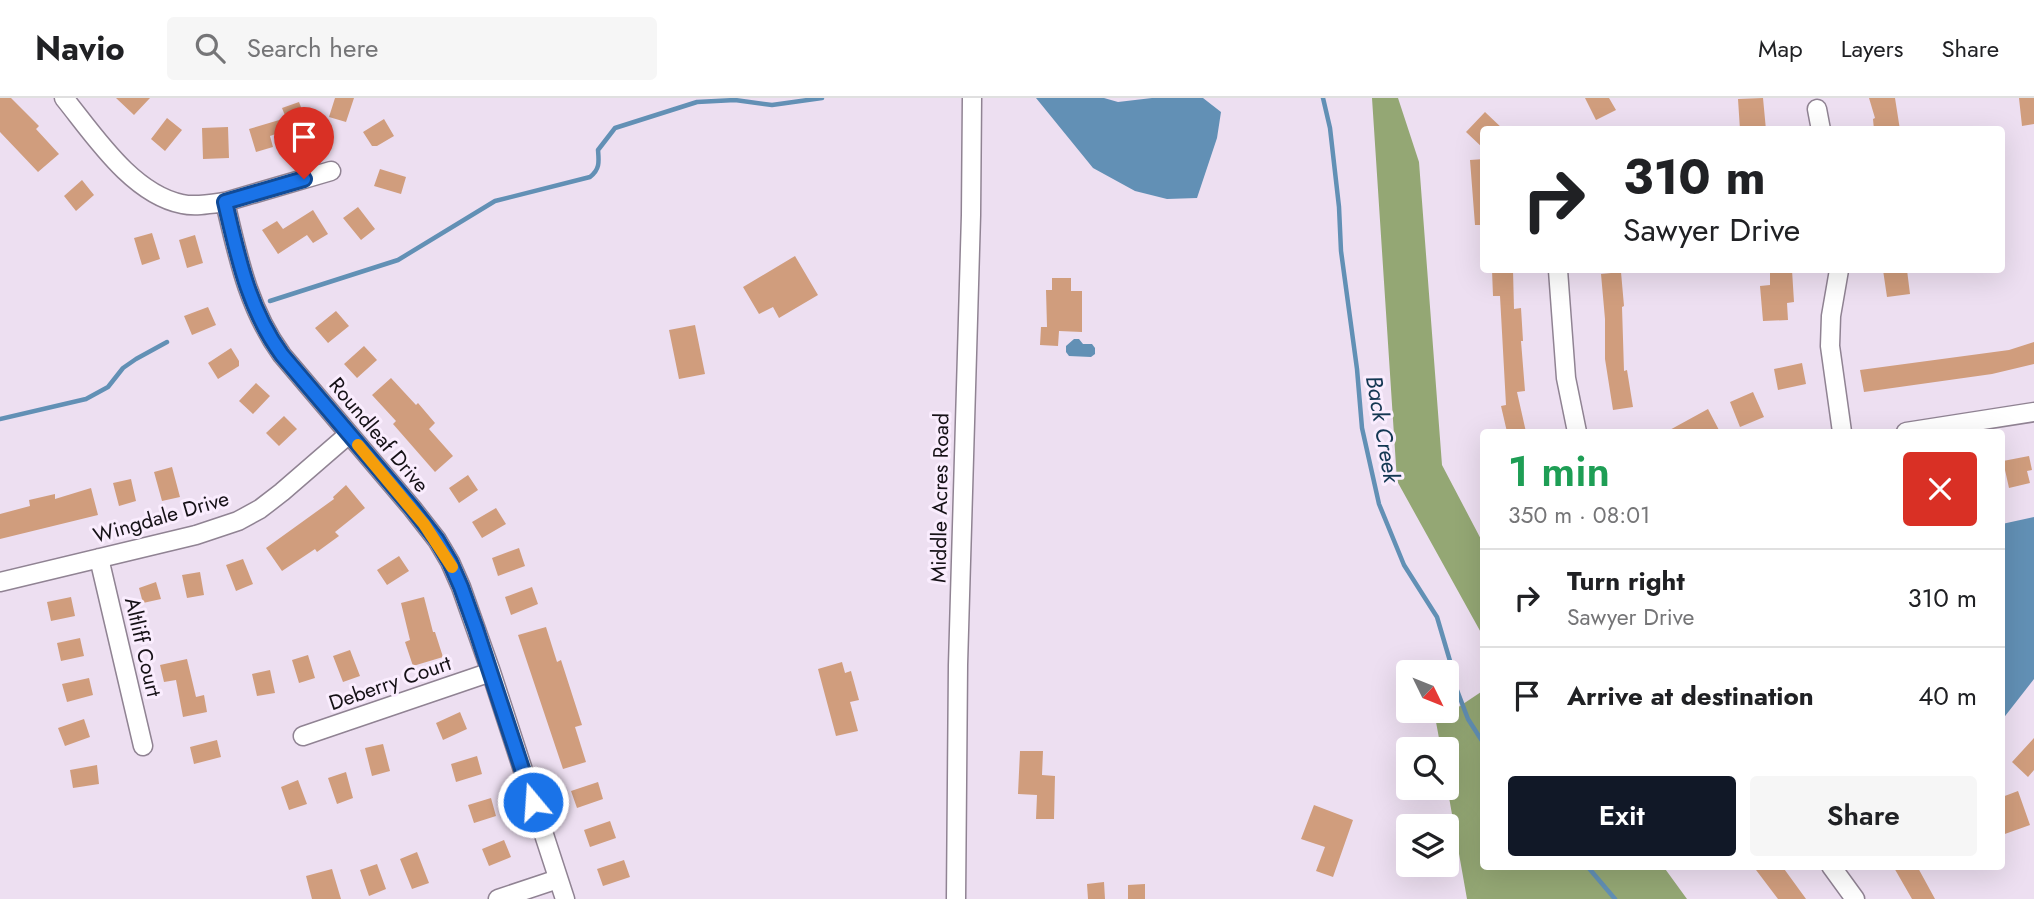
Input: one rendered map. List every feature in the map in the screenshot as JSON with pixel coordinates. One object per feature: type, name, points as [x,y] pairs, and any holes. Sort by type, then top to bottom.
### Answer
[{"type":"street","points":[[64,98],[127,173],[142,186],[182,205],[225,202],[331,171]]},
{"type":"street","name":"Middle Acres Road","points":[[956,899],[958,665],[972,98]]},
{"type":"street","points":[[1817,109],[1820,126]]},
{"type":"street","name":"Roundleaf Drive","points":[[225,202],[249,296],[267,335],[437,540],[461,587],[565,899]]},
{"type":"street","points":[[1558,273],[1566,378],[1576,429]]},
{"type":"street","points":[[1838,273],[1831,316],[1830,346],[1842,429]]},
{"type":"street","points":[[1925,429],[2034,412]]},
{"type":"street","name":"Wingdale Drive","points":[[0,582],[196,535],[238,521],[282,492],[349,434]]},
{"type":"street","name":"Altliff Court","points":[[99,558],[143,746]]},
{"type":"street","name":"Deberry Court","points":[[303,736],[491,672]]},
{"type":"street","points":[[1834,870],[1855,899]]},
{"type":"street","points":[[498,899],[558,879]]},
{"type":"green space","points":[[1372,98],[1398,98],[1419,162],[1442,465],[1480,537],[1480,631],[1397,481]]},
{"type":"green space","points":[[1480,693],[1480,870],[1666,870],[1687,899],[1467,899],[1459,854],[1459,814],[1452,814],[1449,800],[1459,800],[1459,737],[1439,737],[1436,723],[1460,723],[1460,706]]},
{"type":"water","points":[[1036,98],[1104,98],[1118,102],[1152,98],[1203,98],[1221,112],[1217,138],[1197,198],[1167,199],[1135,191],[1093,168]]},
{"type":"water","points":[[1074,339],[1079,339],[1083,344],[1092,344],[1095,354],[1091,357],[1069,356],[1066,346]]},
{"type":"water","points":[[2034,517],[2034,679],[2005,716],[2005,523]]},
{"type":"building","points":[[0,98],[11,98],[39,126],[36,129],[59,154],[38,172],[0,132]]},
{"type":"building","points":[[116,98],[150,98],[134,115]]},
{"type":"building","points":[[335,98],[354,98],[346,122],[329,117]]},
{"type":"building","points":[[1585,98],[1609,98],[1616,110],[1596,120]]},
{"type":"building","points":[[1763,98],[1766,126],[1740,126],[1738,99]]},
{"type":"building","points":[[1869,98],[1895,98],[1899,126],[1874,126],[1875,118]]},
{"type":"building","points":[[2019,98],[2034,98],[2034,124],[2022,126]]},
{"type":"building","points":[[299,102],[307,123],[270,136],[273,147],[256,152],[249,129],[286,118],[282,108]]},
{"type":"building","points":[[1485,112],[1500,126],[1480,126],[1480,145],[1466,132]]},
{"type":"building","points":[[167,118],[182,130],[165,151],[151,139]]},
{"type":"building","points":[[384,119],[394,136],[372,146],[363,132]]},
{"type":"building","points":[[228,127],[229,158],[203,159],[202,128]]},
{"type":"building","points":[[1480,159],[1480,225],[1475,225],[1470,160]]},
{"type":"building","points":[[380,169],[406,177],[401,194],[374,186]]},
{"type":"building","points":[[82,180],[94,195],[76,211],[64,196]]},
{"type":"building","points":[[358,207],[375,229],[361,240],[343,218]]},
{"type":"building","points":[[313,210],[328,234],[313,243],[307,235],[278,254],[262,230],[277,221],[283,229]]},
{"type":"building","points":[[152,233],[160,259],[142,265],[134,238]]},
{"type":"building","points":[[195,235],[203,263],[187,268],[179,240]]},
{"type":"building","points":[[795,256],[818,295],[779,318],[773,307],[759,314],[743,287]]},
{"type":"building","points":[[1492,273],[1513,273],[1514,309],[1521,308],[1525,391],[1517,392],[1525,429],[1506,429],[1501,406],[1506,405],[1500,296],[1493,296]]},
{"type":"building","points":[[1621,273],[1624,371],[1627,370],[1633,407],[1613,410],[1605,359],[1601,274]]},
{"type":"building","points":[[1770,273],[1792,273],[1794,302],[1787,303],[1788,320],[1763,321],[1760,286],[1770,285]]},
{"type":"building","points":[[1883,273],[1907,273],[1910,294],[1887,297]]},
{"type":"building","points":[[1052,278],[1071,278],[1071,291],[1082,291],[1082,332],[1059,331],[1058,346],[1040,345],[1041,327],[1047,327],[1046,290],[1052,290]]},
{"type":"building","points":[[208,307],[216,325],[192,335],[184,316]]},
{"type":"building","points":[[336,311],[349,326],[328,343],[315,328]]},
{"type":"building","points":[[695,325],[705,374],[679,379],[669,330]]},
{"type":"building","points":[[2034,342],[2034,364],[1992,374],[1864,392],[1860,370],[2009,350]]},
{"type":"building","points":[[364,346],[377,360],[357,378],[344,364]]},
{"type":"building","points":[[231,348],[239,366],[218,379],[208,363]]},
{"type":"building","points":[[1802,363],[1806,384],[1778,390],[1774,369]]},
{"type":"building","points":[[391,378],[435,423],[429,429],[453,456],[435,472],[393,424],[396,421],[372,395]]},
{"type":"building","points":[[256,383],[270,396],[253,414],[239,401]]},
{"type":"building","points":[[1753,392],[1764,417],[1740,427],[1730,402]]},
{"type":"building","points":[[1708,409],[1718,429],[1671,429]]},
{"type":"building","points":[[284,416],[297,429],[279,446],[266,433]]},
{"type":"building","points":[[2029,456],[2032,470],[2027,471],[2030,483],[2009,488],[2005,461]]},
{"type":"building","points":[[172,467],[180,497],[162,501],[154,472]]},
{"type":"building","points":[[468,475],[478,490],[459,503],[449,488]]},
{"type":"building","points":[[131,479],[136,501],[119,506],[113,483]]},
{"type":"building","points":[[346,485],[365,508],[335,532],[339,536],[317,552],[315,549],[282,571],[266,548],[334,499]]},
{"type":"building","points":[[91,488],[98,515],[0,539],[0,514],[30,506],[29,500],[55,494],[55,499]]},
{"type":"building","points":[[496,508],[506,524],[482,538],[472,522]]},
{"type":"building","points":[[519,548],[525,566],[498,576],[492,558]]},
{"type":"building","points":[[399,556],[409,571],[387,585],[377,570]]},
{"type":"building","points":[[243,559],[253,584],[236,591],[226,565]]},
{"type":"building","points":[[200,572],[204,595],[187,598],[182,575]]},
{"type":"building","points":[[156,582],[161,599],[143,603],[139,588]]},
{"type":"building","points":[[532,587],[538,604],[511,615],[505,597]]},
{"type":"building","points":[[71,597],[75,616],[51,621],[47,602]]},
{"type":"building","points":[[424,597],[443,657],[413,666],[405,642],[410,640],[401,603]]},
{"type":"building","points":[[546,627],[557,662],[561,660],[582,725],[575,727],[586,762],[563,769],[518,635]]},
{"type":"building","points":[[80,638],[84,656],[61,661],[57,643]]},
{"type":"building","points":[[350,650],[360,676],[343,682],[333,656]]},
{"type":"building","points":[[308,655],[315,678],[299,683],[292,660]]},
{"type":"building","points":[[187,659],[196,697],[204,695],[207,712],[183,717],[176,680],[164,682],[160,665]]},
{"type":"building","points":[[842,662],[845,673],[851,671],[859,700],[850,702],[858,731],[836,736],[818,669]]},
{"type":"building","points":[[270,670],[275,693],[257,696],[252,674]]},
{"type":"building","points":[[89,678],[93,695],[67,702],[62,684]]},
{"type":"building","points":[[460,712],[467,729],[443,740],[436,723]]},
{"type":"building","points":[[84,719],[90,737],[65,746],[58,728]]},
{"type":"building","points":[[2034,738],[2034,770],[2028,777],[2012,762]]},
{"type":"building","points":[[217,740],[221,757],[194,764],[190,747]]},
{"type":"building","points":[[383,744],[390,771],[372,776],[365,748]]},
{"type":"building","points":[[1020,751],[1043,751],[1042,775],[1055,776],[1054,819],[1036,819],[1037,795],[1018,794]]},
{"type":"building","points":[[477,756],[482,774],[456,782],[451,764]]},
{"type":"building","points":[[97,765],[99,784],[73,788],[70,770]]},
{"type":"building","points":[[346,772],[353,798],[337,804],[328,778]]},
{"type":"building","points":[[298,780],[307,804],[289,810],[281,787]]},
{"type":"building","points":[[598,782],[603,799],[577,808],[571,791]]},
{"type":"building","points":[[2018,791],[2030,825],[2005,834],[2005,796]]},
{"type":"building","points":[[491,798],[496,816],[474,823],[468,805]]},
{"type":"building","points":[[1314,805],[1353,820],[1333,877],[1316,871],[1325,847],[1301,839]]},
{"type":"building","points":[[610,821],[616,838],[590,847],[584,830]]},
{"type":"building","points":[[504,840],[511,857],[489,866],[482,849]]},
{"type":"building","points":[[417,852],[429,883],[412,889],[400,859]]},
{"type":"building","points":[[624,860],[630,877],[603,886],[597,869]]},
{"type":"building","points":[[377,864],[386,889],[369,896],[360,870]]},
{"type":"building","points":[[332,869],[341,899],[312,899],[306,876]]},
{"type":"building","points":[[1756,870],[1785,870],[1806,899],[1778,899]]},
{"type":"building","points":[[1895,870],[1919,870],[1935,899],[1912,899]]},
{"type":"building","points":[[1104,882],[1105,899],[1088,899],[1087,884]]},
{"type":"building","points":[[1145,884],[1145,899],[1128,899],[1128,885]]},
{"type":"waterway","points":[[270,301],[398,260],[495,201],[590,177],[598,165],[598,150],[615,128],[697,102],[735,100],[772,105],[822,98]]},
{"type":"waterway","name":"Back Creek","points":[[1323,98],[1330,128],[1341,251],[1362,428],[1379,504],[1404,565],[1437,617],[1455,685],[1468,719],[1480,738]]},
{"type":"waterway","points":[[0,419],[86,399],[108,387],[123,368],[167,342]]},
{"type":"waterway","name":"Back Creek","points":[[1590,870],[1615,899]]},
{"type":"slow traffic","points":[[358,445],[437,540],[452,567]]},
{"type":"route","points":[[304,179],[225,202],[255,313],[282,355],[412,508],[450,562],[491,672],[533,802]]}]
